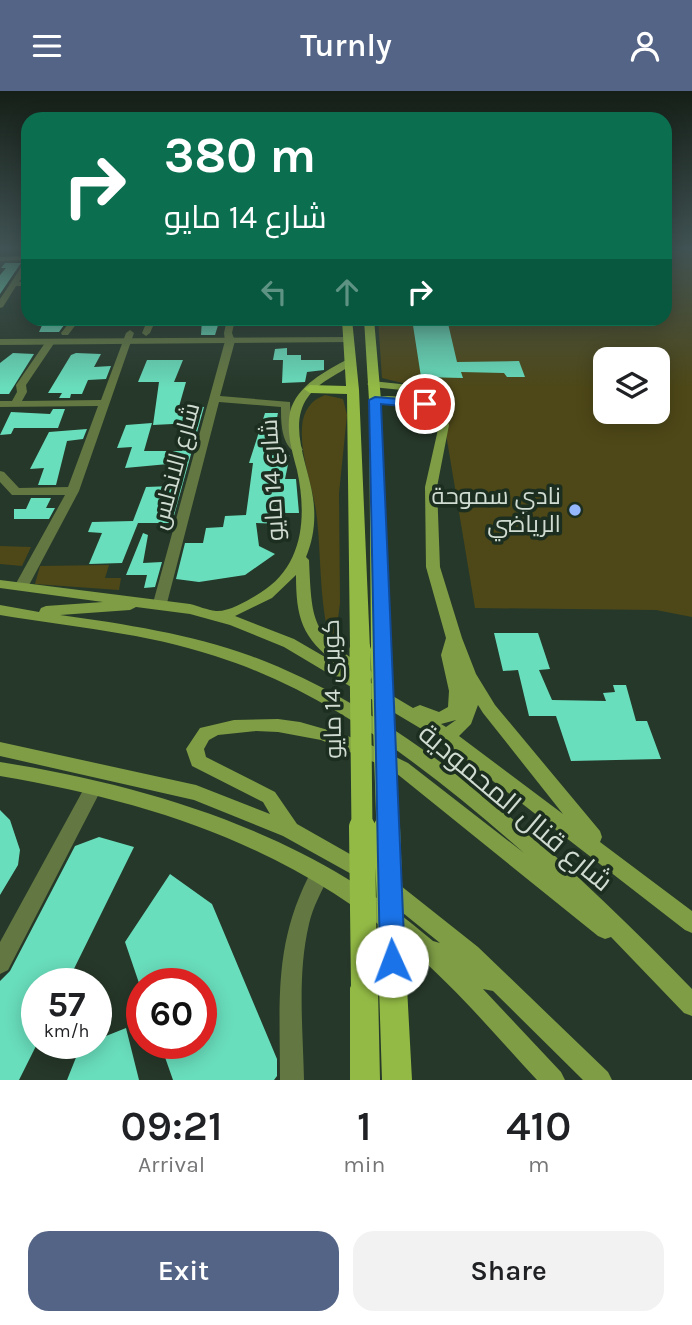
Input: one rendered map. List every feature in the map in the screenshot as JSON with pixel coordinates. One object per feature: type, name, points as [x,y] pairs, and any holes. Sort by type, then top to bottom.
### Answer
[{"type":"main road","points":[[310,389],[353,390],[348,326]]},
{"type":"main road","points":[[369,326],[373,392]]},
{"type":"main road","points":[[310,389],[351,361]]},
{"type":"main road","name":"شارع 14 مايو","points":[[218,617],[247,606],[276,589],[302,558],[307,540],[307,492],[298,450],[296,408],[310,389]]},
{"type":"main road","name":"كوبرى 14 مايو","points":[[353,390],[397,1080]]},
{"type":"main road","points":[[373,392],[438,408]]},
{"type":"main road","points":[[373,392],[425,392],[438,408],[444,425],[431,487],[433,567],[468,675],[515,744],[620,867]]},
{"type":"main road","name":"كوبرى 14 مايو","points":[[365,1080],[373,392]]},
{"type":"main road","points":[[302,558],[305,619],[316,640],[324,648],[432,717],[448,717],[458,706],[458,693],[447,653],[454,638]]},
{"type":"main road","name":"شارع قنال المحمودية","points":[[0,584],[160,603],[218,617],[289,643],[446,735],[692,923]]},
{"type":"main road","points":[[20,614],[160,603]]},
{"type":"main road","name":"شارع قنال المحمودية","points":[[0,610],[151,633],[196,644],[249,662],[361,720],[489,813],[573,886],[692,1005]]},
{"type":"main road","points":[[446,735],[462,726],[470,712],[468,675]]},
{"type":"main road","points":[[290,830],[269,797],[198,761],[195,749],[203,734],[220,728],[243,725],[287,727],[348,742],[384,758],[401,768],[664,975]]},
{"type":"main road","points":[[0,749],[185,789],[290,830],[332,853],[401,897],[470,954],[600,1080]]},
{"type":"main road","points":[[0,769],[145,800],[210,821],[259,842],[320,874],[421,944],[504,988]]},
{"type":"main road","points":[[421,944],[554,1080]]},
{"type":"street","points":[[65,334],[71,326]]},
{"type":"street","points":[[146,333],[149,326]]},
{"type":"street","name":"شارع الاندلس","points":[[160,603],[233,338],[232,326]]},
{"type":"street","points":[[0,342],[50,342],[128,337],[146,333],[233,338]]},
{"type":"street","points":[[0,334],[349,340]]},
{"type":"street","points":[[21,587],[73,492],[128,337]]},
{"type":"street","points":[[15,404],[22,392],[21,385],[50,342]]},
{"type":"street","points":[[215,399],[286,404],[286,428],[298,450]]},
{"type":"street","points":[[0,404],[104,404]]},
{"type":"street","points":[[0,475],[16,492],[73,492]]},
{"type":"street","points":[[0,963],[93,788]]},
{"type":"street","points":[[292,1080],[294,940],[303,904],[320,874]]},
{"type":"shaded area","name":"نادي سموحة الرياضي","points":[[672,295],[692,295],[692,617],[656,610],[475,608],[439,392],[382,378],[378,326],[672,326]]},
{"type":"shaded area","points":[[325,395],[343,399],[347,415],[339,493],[340,603],[334,650],[325,619],[316,511],[302,438],[306,411]]},
{"type":"shaded area","points":[[0,546],[31,547],[22,566],[0,564]]},
{"type":"shaded area","points":[[109,565],[105,578],[121,578],[119,590],[35,584],[40,566]]},
{"type":"building","points":[[42,326],[63,326],[59,332],[39,332]]},
{"type":"building","points":[[202,326],[218,326],[215,335],[201,335]]},
{"type":"building","points":[[413,326],[449,326],[457,362],[519,361],[525,377],[507,377],[504,373],[461,372],[463,378],[421,377]]},
{"type":"building","points":[[287,348],[287,355],[301,355],[301,360],[324,360],[324,370],[307,372],[305,382],[282,383],[283,360],[273,360],[275,349]]},
{"type":"building","points":[[13,353],[34,354],[9,394],[0,394],[0,363]]},
{"type":"building","points":[[101,354],[94,367],[111,366],[106,379],[88,380],[82,394],[71,394],[70,398],[59,398],[62,393],[48,393],[71,355]]},
{"type":"building","points":[[147,360],[183,360],[174,382],[186,382],[178,410],[204,407],[172,523],[138,523],[122,563],[89,564],[102,533],[88,532],[92,522],[133,521],[146,487],[172,486],[179,463],[125,468],[132,447],[117,448],[126,425],[152,423],[144,451],[182,451],[192,423],[153,425],[159,382],[138,382]]},
{"type":"building","points":[[53,409],[65,409],[58,428],[14,428],[11,434],[0,435],[11,412],[50,414]]},
{"type":"building","points":[[265,413],[278,413],[269,455],[290,455],[285,479],[296,479],[299,513],[281,513],[281,524],[256,523],[259,546],[275,554],[245,575],[199,582],[176,579],[185,543],[203,543],[206,528],[223,527],[225,516],[246,515],[253,463],[249,463]]},
{"type":"building","points":[[87,429],[83,439],[67,441],[56,485],[38,485],[44,468],[30,469],[49,432]]},
{"type":"building","points":[[31,498],[51,498],[46,508],[55,508],[49,519],[14,519],[14,509],[26,509]]},
{"type":"building","points":[[143,533],[148,535],[143,563],[162,562],[155,587],[144,588],[147,575],[126,575]]},
{"type":"building","points":[[494,633],[538,633],[550,669],[539,670],[552,700],[606,701],[603,693],[615,692],[613,685],[626,685],[636,721],[647,721],[661,759],[571,761],[556,716],[529,716],[518,670],[503,671]]},
{"type":"building","points":[[0,810],[10,820],[20,850],[18,865],[0,895]]},
{"type":"building","points":[[99,837],[134,847],[74,968],[21,968],[21,1059],[30,1059],[19,1080],[0,1080],[0,981],[10,971],[75,846]]},
{"type":"building","points":[[170,874],[212,904],[277,1059],[277,1076],[274,1080],[173,1080],[166,1059],[217,1059],[217,968],[134,968],[125,942]]},
{"type":"building","points":[[126,1028],[126,1059],[134,1059],[139,1080],[67,1080],[75,1059],[112,1059],[112,1034]]},
{"type":"place","name":"نادي سموحة الرياضي","points":[[575,510]]},
{"type":"route","points":[[392,961],[375,400],[425,404]]}]
